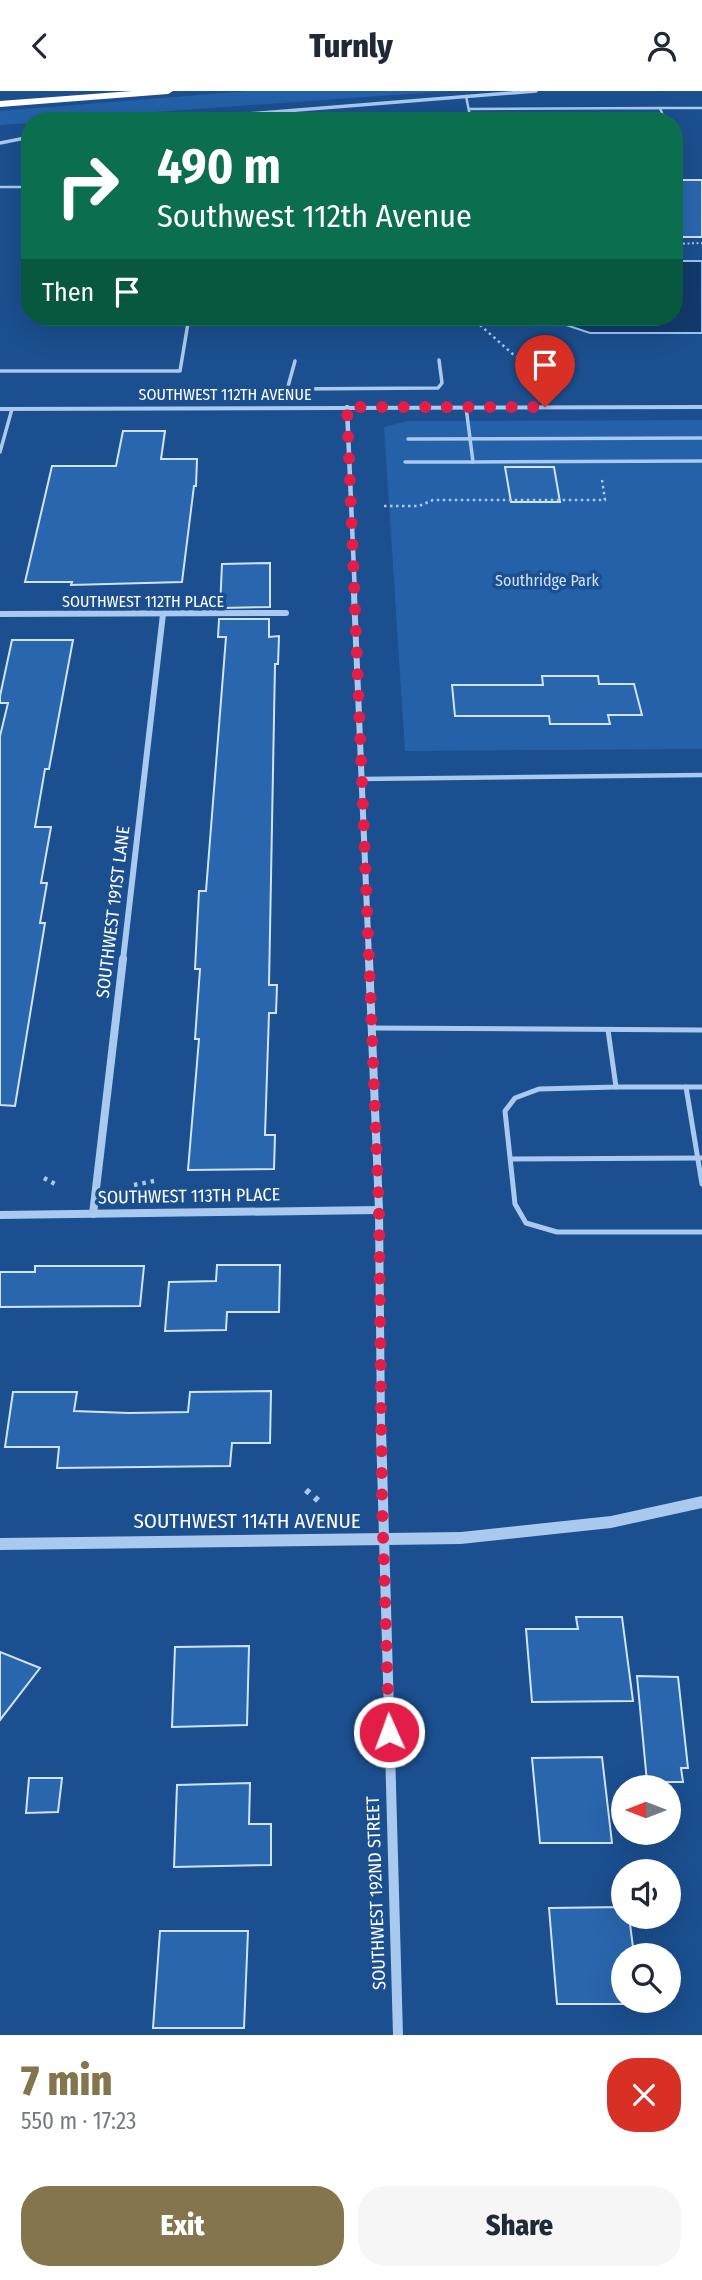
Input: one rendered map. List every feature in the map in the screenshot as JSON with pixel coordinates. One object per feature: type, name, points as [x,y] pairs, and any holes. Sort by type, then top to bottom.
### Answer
[{"type":"highway","points":[[0,104],[168,91]]},
{"type":"street","points":[[261,112],[536,91]]},
{"type":"street","points":[[0,143],[21,139]]},
{"type":"street","name":"SOUTHWEST 192ND STREET","points":[[347,407],[379,1210],[383,1541],[398,2035]]},
{"type":"street","name":"SOUTHWEST 112TH AVENUE","points":[[0,409],[702,407]]},
{"type":"street","name":"SOUTHWEST 112TH PLACE","points":[[0,614],[286,613]]},
{"type":"street","name":"SOUTHWEST 191ST LANE","points":[[93,1214],[163,614]]},
{"type":"street","name":"SOUTHWEST 113TH PLACE","points":[[0,1215],[379,1210]]},
{"type":"street","name":"SOUTHWEST 114TH AVENUE","points":[[0,1544],[383,1541],[539,1531],[611,1522],[702,1502]]},
{"type":"lane","points":[[466,96],[470,112]]},
{"type":"lane","points":[[660,108],[662,112]]},
{"type":"lane","points":[[469,109],[702,108]]},
{"type":"lane","points":[[0,187],[21,187]]},
{"type":"lane","points":[[0,370],[180,371],[188,326]]},
{"type":"lane","points":[[295,361],[288,389],[438,388],[442,383],[439,360]]},
{"type":"lane","points":[[466,407],[473,462]]},
{"type":"lane","points":[[0,452],[12,409]]},
{"type":"lane","points":[[408,439],[702,438]]},
{"type":"lane","points":[[405,462],[702,461]]},
{"type":"lane","points":[[360,779],[702,775]]},
{"type":"lane","points":[[371,1028],[702,1030]]},
{"type":"lane","points":[[608,1030],[617,1087]]},
{"type":"lane","points":[[685,1087],[700,1158],[702,1184]]},
{"type":"lane","points":[[702,1087],[539,1089],[515,1098],[505,1111],[515,1204],[526,1223],[557,1231],[702,1231]]},
{"type":"lane","points":[[511,1159],[700,1158]]},
{"type":"path","points":[[683,244],[702,243]]},
{"type":"path","points":[[481,326],[515,356],[545,372],[551,387],[539,388]]},
{"type":"path","points":[[384,506],[419,506],[433,501],[605,500],[601,480],[613,480]]},
{"type":"path","points":[[44,1178],[57,1185]]},
{"type":"path","points":[[134,1185],[153,1181]]},
{"type":"path","points":[[306,1490],[321,1503]]},
{"type":"green space","points":[[248,91],[450,91],[156,112],[21,112],[21,124],[0,125],[0,111]]},
{"type":"green space","name":"Southridge Park","points":[[702,420],[702,749],[405,751],[384,427],[407,421]]},
{"type":"shaded area","points":[[683,261],[702,261],[702,333],[590,333],[569,326],[683,326]]},
{"type":"building","points":[[683,180],[702,180],[702,237],[683,237]]},
{"type":"building","points":[[123,431],[165,431],[161,459],[197,459],[196,486],[182,582],[71,585],[72,582],[25,582],[52,466],[116,466]]},
{"type":"building","points":[[505,467],[554,467],[560,502],[511,502]]},
{"type":"building","points":[[270,563],[270,607],[220,608],[222,564]]},
{"type":"building","points":[[219,619],[269,619],[269,637],[279,636],[278,664],[275,664],[269,985],[277,985],[276,1013],[269,1013],[265,1135],[275,1135],[274,1169],[188,1170],[199,1039],[195,1039],[200,969],[195,969],[199,891],[206,891],[226,637],[218,637]]},
{"type":"building","points":[[12,640],[73,640],[49,769],[45,769],[35,827],[51,827],[41,883],[47,883],[40,923],[45,923],[15,1106],[0,1105],[0,736],[8,703],[0,703],[0,696]]},
{"type":"building","points":[[542,676],[598,676],[599,684],[634,684],[642,715],[608,715],[610,724],[550,724],[549,716],[455,716],[452,685],[543,685]]},
{"type":"building","points":[[217,1265],[280,1265],[279,1312],[227,1312],[226,1330],[165,1331],[169,1282],[216,1281]]},
{"type":"building","points":[[35,1266],[144,1266],[140,1306],[0,1307],[0,1272],[35,1272]]},
{"type":"building","points":[[271,1391],[270,1443],[232,1443],[230,1466],[57,1468],[59,1447],[5,1447],[13,1392],[77,1392],[74,1411],[129,1413],[188,1412],[190,1392]]},
{"type":"building","points":[[576,1617],[622,1617],[633,1701],[532,1702],[526,1629],[578,1629]]},
{"type":"building","points":[[249,1646],[247,1725],[172,1727],[175,1647]]},
{"type":"building","points":[[0,1652],[40,1668],[0,1720]]},
{"type":"building","points":[[637,1676],[678,1677],[688,1768],[681,1768],[683,1782],[681,1775],[646,1775]]},
{"type":"building","points":[[602,1757],[611,1843],[540,1843],[532,1758]]},
{"type":"building","points":[[29,1778],[62,1778],[58,1812],[26,1813]]},
{"type":"building","points":[[250,1783],[249,1824],[271,1824],[271,1865],[174,1867],[177,1785]]},
{"type":"building","points":[[611,1907],[611,1929],[631,1929],[632,1943],[611,1943],[611,2004],[557,2004],[549,1908]]},
{"type":"building","points":[[160,1931],[248,1931],[244,2028],[153,2028]]},
{"type":"route","points":[[389,1732],[382,1503],[379,1210],[347,407],[545,407]]}]
